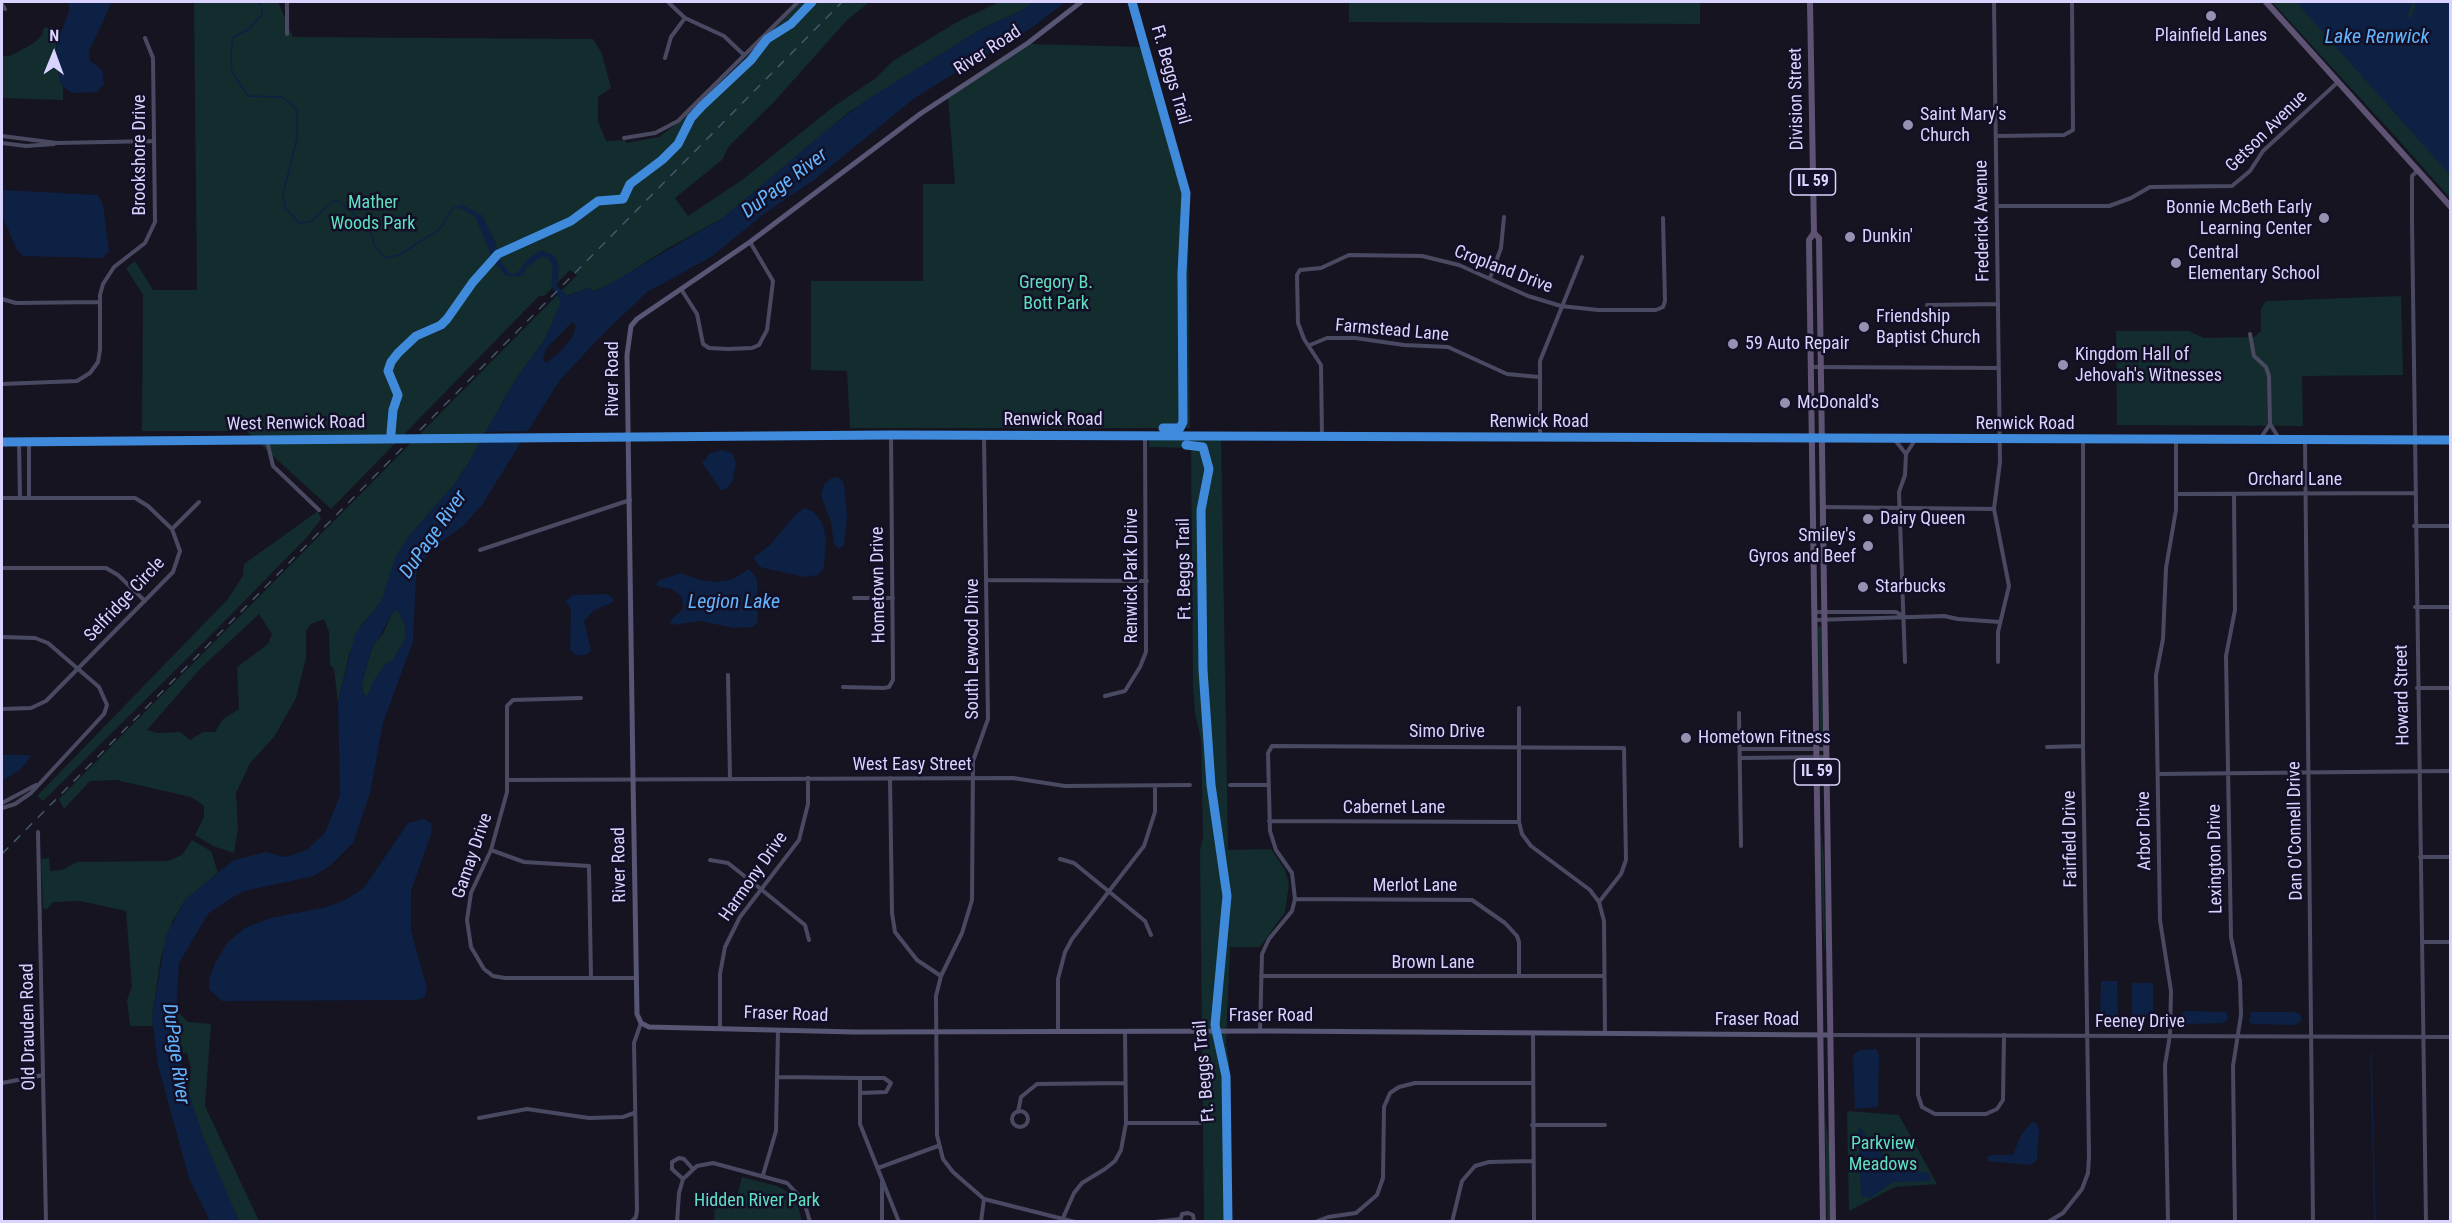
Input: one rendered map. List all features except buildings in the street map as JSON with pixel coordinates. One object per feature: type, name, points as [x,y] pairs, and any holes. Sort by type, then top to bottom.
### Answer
[{"type":"main road","name":"Division Street","points":[[1810,2],[1814,233],[1809,240],[1812,439]]},
{"type":"main road","points":[[2266,2],[2451,206]]},
{"type":"main road","name":"Division Street","points":[[1814,233],[1819,238],[1822,439]]},
{"type":"main road","name":"IL 59","points":[[1812,439],[1823,1221]]},
{"type":"main road","name":"IL 59","points":[[1822,439],[1833,1221]]},
{"type":"street","points":[[287,2],[287,34]]},
{"type":"street","points":[[668,2],[685,18],[724,36],[744,55]]},
{"type":"street","points":[[624,138],[655,133],[678,121],[798,2]]},
{"type":"street","name":"River Road","points":[[641,1023],[637,1014],[628,437],[627,344],[631,326],[637,319],[750,242],[920,114],[1028,43],[1081,2]]},
{"type":"street","name":"Frederick Avenue","points":[[1994,2],[2001,462],[1994,508],[2009,586],[2009,598],[2000,622],[1998,662]]},
{"type":"street","points":[[1996,136],[2071,133],[2074,126],[2072,2]]},
{"type":"street","points":[[2,4],[5,9]]},
{"type":"street","points":[[665,58],[671,37],[685,18]]},
{"type":"street","name":"Brookshore Drive","points":[[2,384],[72,382],[90,373],[100,354],[101,288],[108,274],[142,246],[152,230],[155,217],[153,58],[145,38]]},
{"type":"street","name":"Getson Avenue","points":[[1997,206],[2109,206],[2131,198],[2150,187],[2232,186],[2250,171],[2263,151],[2339,82]]},
{"type":"street","points":[[2,136],[57,143],[154,141]]},
{"type":"street","points":[[2,143],[43,146],[57,143]]},
{"type":"street","name":"Howard Street","points":[[2418,170],[2412,176],[2414,526],[2426,1221]]},
{"type":"street","points":[[1490,278],[1501,248],[1504,217]]},
{"type":"street","name":"Cropland Drive","points":[[1310,345],[1304,339],[1298,322],[1297,275],[1300,270],[1321,268],[1349,255],[1404,255],[1441,260],[1490,278],[1528,296],[1561,306],[1598,310],[1656,310],[1663,307],[1663,218]]},
{"type":"street","points":[[681,289],[697,314],[703,344],[709,348],[728,349],[752,348],[759,345],[767,330],[772,282],[750,242]]},
{"type":"street","points":[[1540,439],[1539,377],[1544,348],[1582,257]]},
{"type":"street","points":[[2,299],[16,303],[99,302]]},
{"type":"street","points":[[1927,305],[1998,304]]},
{"type":"street","points":[[2250,334],[2254,356],[2266,367],[2269,376],[2270,424],[2281,440]]},
{"type":"street","name":"Farmstead Lane","points":[[1310,345],[1327,338],[1355,338],[1404,345],[1448,347],[1507,374],[1539,377]]},
{"type":"street","points":[[1310,345],[1321,364],[1322,438]]},
{"type":"street","points":[[1811,368],[1999,368]]},
{"type":"street","points":[[2258,441],[2270,424]]},
{"type":"street","name":"Renwick Road","points":[[628,437],[891,435],[2000,441],[2451,440]]},
{"type":"street","name":"Hometown Drive","points":[[843,687],[884,688],[892,684],[891,435]]},
{"type":"street","name":"South Lewood Drive","points":[[938,1146],[936,996],[941,976],[962,933],[972,900],[973,761],[988,719],[984,436]]},
{"type":"street","name":"Renwick Park Drive","points":[[1105,696],[1125,691],[1140,667],[1148,636],[1146,436]]},
{"type":"street","name":"West Renwick Road","points":[[2,442],[628,437]]},
{"type":"street","points":[[1895,440],[1906,454]]},
{"type":"street","points":[[1905,662],[1899,492],[1905,475],[1906,454],[1915,440]]},
{"type":"street","name":"Fairfield Drive","points":[[2048,1221],[2063,1213],[2073,1203],[2088,1173],[2083,746],[2083,440]]},
{"type":"street","name":"Arbor Drive","points":[[2168,1221],[2165,1065],[2170,1035],[2171,991],[2160,920],[2157,665],[2163,639],[2166,568],[2174,526],[2176,440]]},
{"type":"street","name":"Dan O'Connell Drive","points":[[2305,440],[2313,1013],[2310,1036],[2313,1221]]},
{"type":"street","name":"West Renwick Road","points":[[267,441],[273,466],[319,510]]},
{"type":"street","points":[[19,442],[20,498]]},
{"type":"street","points":[[29,442],[29,498]]},
{"type":"street","name":"Orchard Lane","points":[[2176,494],[2414,493]]},
{"type":"street","name":"Lexington Drive","points":[[2234,494],[2235,610],[2226,656],[2231,937],[2240,981],[2241,1015],[2233,1066],[2235,1221]]},
{"type":"street","points":[[2,498],[131,497],[148,506],[172,529],[199,502]]},
{"type":"street","points":[[480,550],[630,500]]},
{"type":"street","points":[[1823,507],[1994,508]]},
{"type":"street","points":[[2414,526],[2451,526]]},
{"type":"street","name":"Selfridge Circle","points":[[2,710],[38,705],[46,701],[173,572],[179,561],[178,542],[172,529]]},
{"type":"street","points":[[2,568],[106,568],[118,574],[145,601]]},
{"type":"street","points":[[987,580],[1147,581]]},
{"type":"street","points":[[854,598],[893,598]]},
{"type":"street","points":[[2415,607],[2451,607]]},
{"type":"street","points":[[1815,612],[1896,612],[1904,616]]},
{"type":"street","points":[[1815,620],[1944,616],[1958,620],[2000,622]]},
{"type":"street","points":[[2,637],[40,639],[51,645],[99,687],[107,701],[104,714],[23,800],[2,808]]},
{"type":"street","points":[[728,675],[730,778]]},
{"type":"street","points":[[2416,688],[2451,688]]},
{"type":"street","name":"Gamay Drive","points":[[581,698],[513,700],[509,703],[508,780],[503,809],[491,850],[471,893],[468,907],[468,934],[476,959],[493,976],[505,978],[637,978]]},
{"type":"street","points":[[1519,708],[1519,822],[1522,834],[1531,846],[1590,890],[1599,903],[1604,921],[1605,1034]]},
{"type":"street","points":[[1739,712],[1741,846]]},
{"type":"street","name":"Simo Drive","points":[[1268,784],[1269,747],[1275,745],[1624,748],[1626,860],[1621,874],[1599,903]]},
{"type":"street","points":[[2047,747],[2083,746]]},
{"type":"street","points":[[1740,749],[1827,749]]},
{"type":"street","points":[[1740,758],[1827,757]]},
{"type":"street","points":[[2158,774],[2451,771]]},
{"type":"street","name":"Harmony Drive","points":[[720,1028],[721,968],[730,932],[799,840],[808,804],[808,778]]},
{"type":"street","points":[[890,778],[891,913],[895,932],[917,960],[941,976]]},
{"type":"street","name":"West Easy Street","points":[[508,780],[1013,778],[1065,786],[1190,785]]},
{"type":"street","points":[[1230,785],[1268,784],[1272,842],[1292,873],[1295,899],[1292,911],[1264,948],[1260,1031]]},
{"type":"street","points":[[2,803],[36,785]]},
{"type":"street","points":[[1058,1032],[1058,979],[1065,952],[1144,846],[1155,812],[1155,786]]},
{"type":"street","name":"Cabernet Lane","points":[[1269,821],[1519,822]]},
{"type":"street","name":"Old Drauden Road","points":[[38,832],[46,1221]]},
{"type":"street","points":[[491,850],[524,862],[588,866],[591,978]]},
{"type":"street","points":[[2420,857],[2451,857]]},
{"type":"street","points":[[1060,859],[1074,863],[1110,892],[1145,921],[1151,934]]},
{"type":"street","points":[[710,860],[728,863],[762,890],[805,925],[809,940]]},
{"type":"street","name":"Merlot Lane","points":[[1295,899],[1464,899],[1476,902],[1505,923],[1517,936],[1519,976]]},
{"type":"street","points":[[2422,942],[2451,942]]},
{"type":"street","name":"Brown Lane","points":[[1261,976],[1604,976]]},
{"type":"street","points":[[631,1221],[636,1217],[638,1210],[634,1043],[641,1023]]},
{"type":"street","name":"Fraser Road","points":[[641,1023],[649,1027],[935,1032],[1260,1031],[1830,1035]]},
{"type":"street","points":[[763,1175],[776,1131],[778,1029]]},
{"type":"street","points":[[1064,1218],[1074,1193],[1082,1183],[1115,1161],[1123,1142],[1126,1123],[1125,1032]]},
{"type":"street","points":[[1533,1033],[1534,1221]]},
{"type":"street","name":"Feeney Drive","points":[[1830,1035],[2451,1037]]},
{"type":"street","points":[[1918,1036],[1918,1095],[1922,1107],[1935,1114],[1986,1114],[1997,1109],[2003,1100],[2004,1035]]},
{"type":"street","points":[[2,1083],[43,1075]]},
{"type":"street","points":[[778,1077],[884,1077],[891,1083],[886,1092],[860,1093]]},
{"type":"street","points":[[860,1078],[860,1124],[899,1221]]},
{"type":"street","points":[[1018,1112],[1024,1112],[1028,1117],[1027,1123],[1022,1126],[1017,1126],[1013,1121],[1014,1115],[1018,1112],[1021,1097],[1037,1084],[1124,1083]]},
{"type":"street","points":[[1316,1221],[1356,1213],[1377,1195],[1383,1178],[1383,1113],[1390,1092],[1403,1085],[1415,1083],[1533,1083]]},
{"type":"street","points":[[479,1118],[527,1109],[589,1118],[623,1117],[634,1113]]},
{"type":"street","points":[[1126,1123],[1200,1123]]},
{"type":"street","points":[[1532,1125],[1605,1125]]},
{"type":"street","points":[[878,1168],[938,1146],[953,1172],[984,1199],[1075,1221]]},
{"type":"street","points":[[683,1179],[672,1169],[672,1162],[679,1158],[684,1159],[693,1169]]},
{"type":"street","points":[[1452,1221],[1462,1181],[1475,1166],[1489,1162],[1532,1161]]},
{"type":"street","points":[[678,1221],[679,1193],[683,1179],[693,1169],[716,1163],[787,1183],[798,1193],[807,1207],[810,1221]]},
{"type":"street","points":[[882,1181],[882,1221]]},
{"type":"street","points":[[981,1221],[984,1199]]},
{"type":"street","points":[[1155,1221],[1180,1220],[1182,1214],[1188,1213],[1193,1215],[1194,1221]]},
{"type":"green space","name":"Mather Woods Park","points":[[194,2],[278,2],[293,37],[593,39],[602,54],[611,88],[598,97],[598,121],[606,141],[626,140],[626,143],[659,137],[690,114],[801,2],[870,2],[848,19],[774,102],[729,146],[722,160],[675,198],[688,216],[742,180],[833,107],[876,78],[893,61],[957,22],[999,2],[1033,2],[1021,11],[983,28],[849,112],[723,218],[668,248],[610,285],[593,291],[589,288],[564,297],[545,339],[514,382],[469,462],[454,485],[410,535],[381,602],[361,626],[349,655],[338,703],[334,669],[330,665],[329,632],[324,619],[311,624],[306,631],[306,658],[296,698],[274,737],[250,763],[236,793],[238,829],[234,853],[213,846],[195,835],[204,817],[204,806],[191,797],[116,780],[90,781],[64,809],[59,799],[577,275],[570,270],[544,296],[539,296],[331,509],[246,431],[142,431],[143,295],[126,268],[135,261],[153,290],[197,290]],"holes":[[[259,614],[272,634],[268,644],[237,667],[239,709],[222,720],[215,732],[203,732],[190,740],[180,732],[157,733],[147,730],[200,669]]]},
{"type":"green space","points":[[1349,2],[1700,2],[1700,24],[1349,22]]},
{"type":"green space","name":"Lake Renwick","points":[[2272,2],[2450,2],[2450,198],[2403,145]]},
{"type":"green space","points":[[44,27],[60,30],[56,45],[63,100],[2,98],[2,56],[10,56],[34,43],[42,35]]},
{"type":"green space","name":"Gregory B. Bott Park","points":[[1028,44],[1144,47],[1174,168],[1188,194],[1190,428],[850,428],[847,371],[811,370],[811,281],[923,281],[923,184],[955,184],[948,96]]},
{"type":"green space","points":[[2401,296],[2403,375],[2302,376],[2303,426],[2117,425],[2116,331],[2189,331],[2204,338],[2254,337],[2261,331],[2261,309],[2266,301]]},
{"type":"green space","points":[[1149,436],[1221,436],[1228,850],[1271,849],[1285,870],[1289,884],[1285,912],[1260,947],[1230,947],[1226,1044],[1229,1060],[1232,1221],[1204,1221],[1200,851],[1203,837],[1201,740],[1195,713],[1193,686],[1191,448],[1149,447]]},
{"type":"green space","points":[[318,511],[321,519],[308,536],[217,629],[43,801],[37,796],[227,600],[243,576],[244,564]]},
{"type":"green space","points":[[397,609],[405,625],[406,638],[393,660],[385,665],[374,681],[367,697],[363,693],[362,682],[373,645],[383,634],[392,613]]},
{"type":"green space","points":[[1818,627],[1821,627],[1823,739],[1820,739]]},
{"type":"green space","points":[[1821,830],[1824,858],[1825,953],[1823,925]]},
{"type":"green space","points":[[192,840],[211,851],[218,873],[185,900],[172,922],[161,957],[152,1017],[153,1026],[130,1026],[127,1000],[132,987],[126,911],[80,901],[53,902],[47,909],[43,908],[41,859],[49,858],[50,871],[62,870],[77,862],[168,861],[182,855]]},
{"type":"green space","points":[[175,1009],[188,1022],[211,1024],[205,1106],[259,1221],[239,1221],[215,1170],[188,1095],[191,1069],[187,1053],[179,1054]]},
{"type":"green space","name":"Parkview Meadows","points":[[1847,1111],[1899,1115],[1937,1184],[1895,1187],[1849,1211]]},
{"type":"green space","points":[[1825,1117],[1829,1146],[1830,1222],[1827,1221]]},
{"type":"green space","name":"Hidden River Park","points":[[742,1177],[777,1186],[788,1192],[798,1205],[802,1221],[714,1221],[715,1200],[735,1205]]},
{"type":"water","points":[[69,2],[112,2],[89,51],[90,61],[102,70],[104,84],[97,92],[73,93],[63,87],[59,77],[56,45],[69,12]]},
{"type":"water","name":"DuPage River","points":[[1033,2],[1065,2],[1037,24],[997,50],[975,60],[912,100],[814,180],[765,213],[711,257],[647,292],[559,381],[482,505],[464,525],[430,550],[416,574],[413,641],[383,723],[370,793],[353,843],[331,865],[314,876],[244,891],[228,900],[208,914],[179,963],[175,1026],[182,1070],[202,1134],[239,1221],[210,1221],[189,1178],[158,1065],[152,1017],[166,936],[185,900],[234,860],[266,852],[284,857],[293,855],[308,849],[325,833],[340,795],[338,703],[355,634],[381,602],[396,555],[410,535],[454,485],[469,462],[514,382],[545,339],[561,302],[551,285],[553,267],[548,257],[540,257],[526,268],[523,275],[517,277],[505,275],[493,260],[475,216],[460,208],[460,204],[482,215],[496,243],[498,257],[510,274],[517,273],[529,258],[541,250],[555,256],[559,268],[557,286],[568,296],[589,288],[593,291],[601,289],[723,218],[866,100],[983,28],[1021,11]],"holes":[[[572,322],[576,325],[573,336],[560,352],[546,363],[543,359],[546,349]],[[397,609],[405,625],[406,638],[393,660],[385,665],[374,681],[367,697],[363,693],[362,682],[373,644],[378,640],[392,613]]]},
{"type":"water","name":"Lake Renwick","points":[[2296,2],[2412,2],[2408,17],[2411,18],[2416,5],[2413,2],[2450,2],[2450,175]]},
{"type":"water","points":[[2,190],[98,195],[103,205],[109,252],[102,258],[23,256],[17,250],[2,215]]},
{"type":"water","points":[[722,450],[732,453],[736,463],[733,481],[726,489],[721,490],[702,463],[710,453]]},
{"type":"water","points":[[838,477],[844,483],[847,516],[844,545],[839,549],[834,544],[831,522],[821,496],[824,484]]},
{"type":"water","points":[[804,508],[814,512],[823,524],[826,540],[824,568],[818,575],[804,577],[760,567],[753,558],[771,544],[795,515]]},
{"type":"water","name":"Legion Lake","points":[[749,569],[757,579],[758,622],[752,627],[734,628],[700,621],[673,625],[669,622],[683,609],[682,597],[672,589],[659,587],[656,584],[660,580],[681,573],[699,580],[716,582],[731,580]]},
{"type":"water","points":[[607,594],[613,598],[613,602],[593,611],[584,621],[591,650],[586,655],[576,655],[570,650],[571,610],[566,601],[573,595]]},
{"type":"water","points":[[2,755],[31,756],[21,769],[2,781]]},
{"type":"water","points":[[424,819],[431,823],[432,831],[411,891],[411,930],[427,989],[424,998],[413,1000],[222,1001],[209,989],[209,979],[215,963],[228,942],[245,928],[271,918],[327,907],[345,900],[364,888],[408,823]]},
{"type":"water","points":[[2101,981],[2117,981],[2118,1018],[2100,1018]]},
{"type":"water","points":[[2132,983],[2153,983],[2153,1017],[2132,1017]]},
{"type":"water","points":[[2186,1011],[2227,1012],[2227,1020],[2223,1023],[2187,1024],[2181,1019],[2182,1013]]},
{"type":"water","points":[[2251,1012],[2295,1012],[2301,1015],[2301,1021],[2295,1025],[2253,1024],[2249,1022]]},
{"type":"water","points":[[1876,1049],[1879,1054],[1878,1107],[1855,1109],[1853,1055],[1860,1050]]},
{"type":"water","points":[[2032,1122],[2036,1123],[2039,1129],[2037,1160],[2031,1165],[1988,1161],[1987,1157],[1991,1155],[2013,1155],[2021,1135]]},
{"type":"water","points":[[1858,1126],[1889,1161],[1907,1169],[1929,1173],[1931,1181],[1893,1182],[1870,1198],[1861,1196]]},
{"type":"pier","points":[[531,431],[525,442],[478,442],[484,432]]},
{"type":"waterway","points":[[257,2],[262,6],[262,14],[249,29],[233,37],[232,72],[248,96],[282,97],[297,110],[297,138],[283,194],[285,208],[299,223],[310,222],[332,202],[339,201],[369,227],[374,245],[385,258],[399,255],[440,229],[453,208],[461,207]]},
{"type":"waterway","points":[[2371,1054],[2375,1222]]},
{"type":"railway","points":[[2,854],[842,2]]},
{"type":"cycle path","points":[[391,433],[393,410],[398,395],[388,371],[398,353],[416,336],[441,325],[473,282],[498,254],[571,221],[598,201],[623,199],[630,184],[662,160],[678,144],[691,118],[702,106],[751,60],[767,39],[791,24],[812,2]]},
{"type":"cycle path","name":"Ft. Beggs Trail","points":[[1132,2],[1186,193],[1182,273],[1183,422],[1180,428],[1163,428]]},
{"type":"cycle path","points":[[2,442],[891,435],[2450,440]]},
{"type":"cycle path","name":"Ft. Beggs Trail","points":[[1186,445],[1203,447],[1209,469],[1201,510],[1203,670],[1211,785],[1227,896],[1215,1025],[1226,1076],[1228,1222]]},
{"type":"place","name":"Plainfield Lanes","points":[[2211,16]]},
{"type":"place","name":"Saint Mary's Church","points":[[1908,125]]},
{"type":"place","name":"Bonnie McBeth Early Learning Center","points":[[2324,218]]},
{"type":"place","name":"Dunkin'","points":[[1850,237]]},
{"type":"place","name":"Central Elementary School","points":[[2176,263]]},
{"type":"place","name":"Friendship Baptist Church","points":[[1864,327]]},
{"type":"place","name":"59 Auto Repair","points":[[1733,344]]},
{"type":"place","name":"Kingdom Hall of Jehovah's Witnesses","points":[[2063,365]]},
{"type":"place","name":"McDonald's","points":[[1785,403]]},
{"type":"place","name":"Dairy Queen","points":[[1868,519]]},
{"type":"place","name":"Smiley's Gyros and Beef","points":[[1868,546]]},
{"type":"place","name":"Starbucks","points":[[1863,587]]},
{"type":"place","name":"Hometown Fitness","points":[[1686,738]]}]
